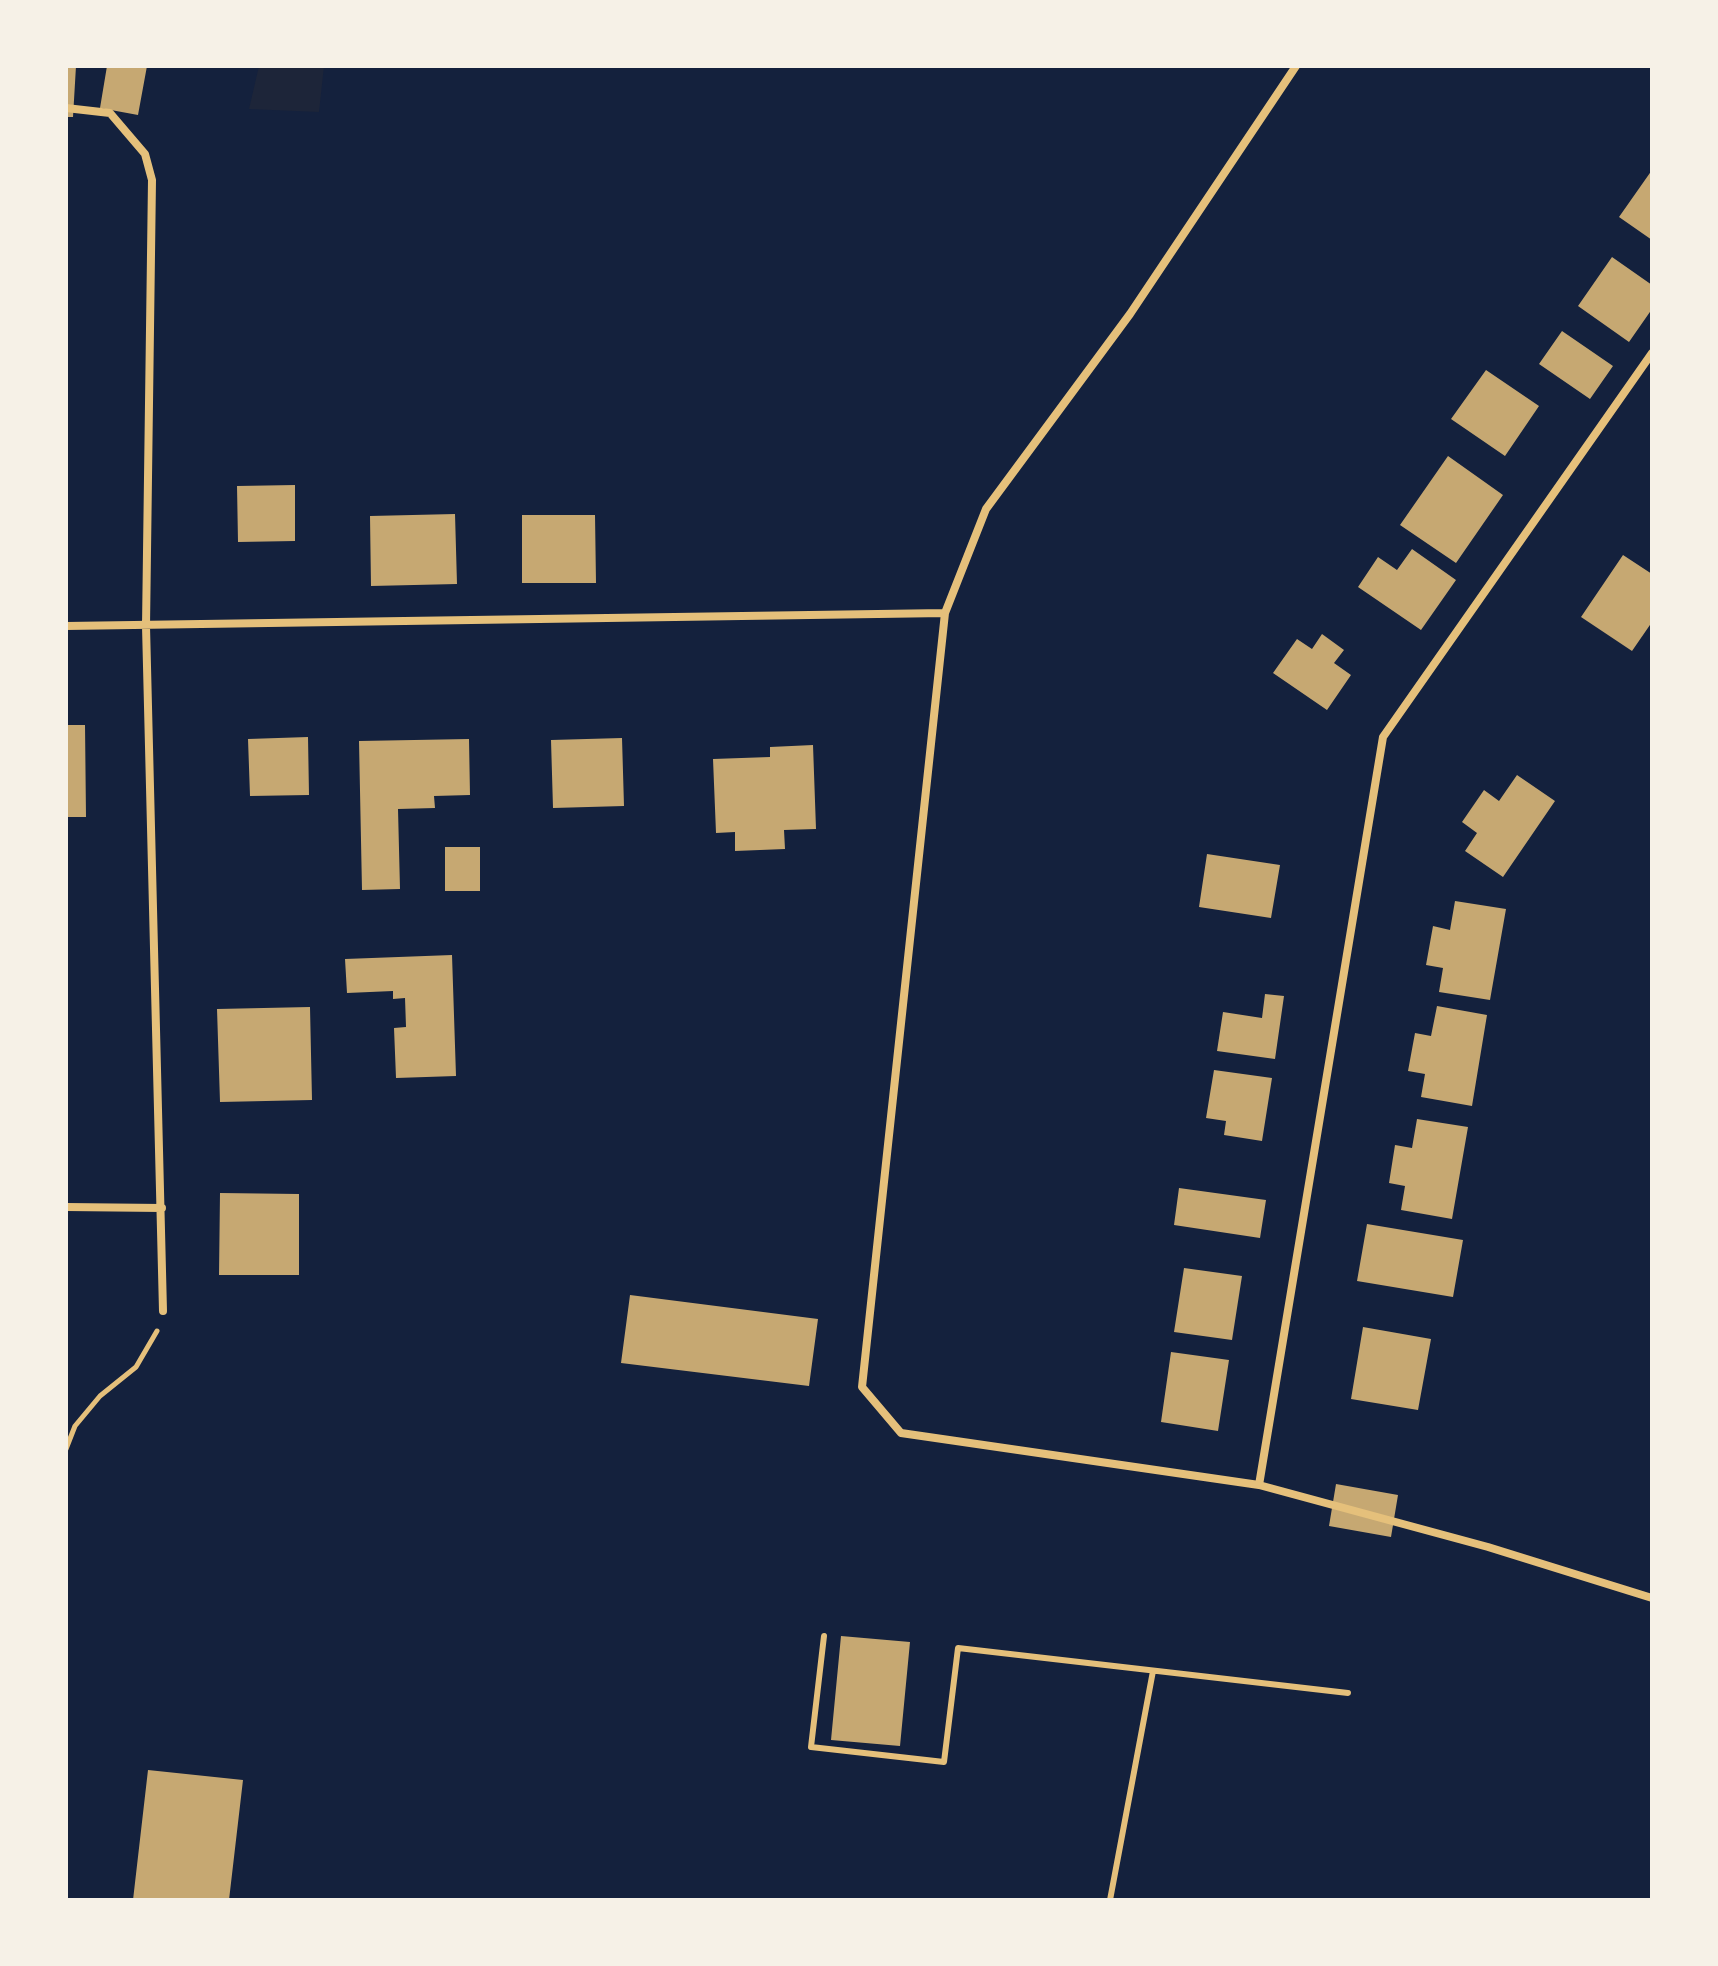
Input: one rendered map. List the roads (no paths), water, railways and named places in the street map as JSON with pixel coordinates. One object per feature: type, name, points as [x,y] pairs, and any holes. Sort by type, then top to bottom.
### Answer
[{"type":"street","points":[[1296,66],[1130,314],[986,509],[945,613],[862,1387],[901,1433],[1259,1485],[1488,1547],[1652,1598]]},
{"type":"street","points":[[66,108],[110,113],[145,154],[152,180],[146,626],[163,1311]]},
{"type":"street","points":[[1259,1485],[1383,737],[1652,353]]},
{"type":"street","points":[[66,626],[945,613]]},
{"type":"street","points":[[66,1207],[162,1208]]},
{"type":"lane","points":[[824,1636],[811,1747],[944,1762],[958,1648],[1348,1693]]},
{"type":"lane","points":[[1110,1900],[1153,1671]]}]
